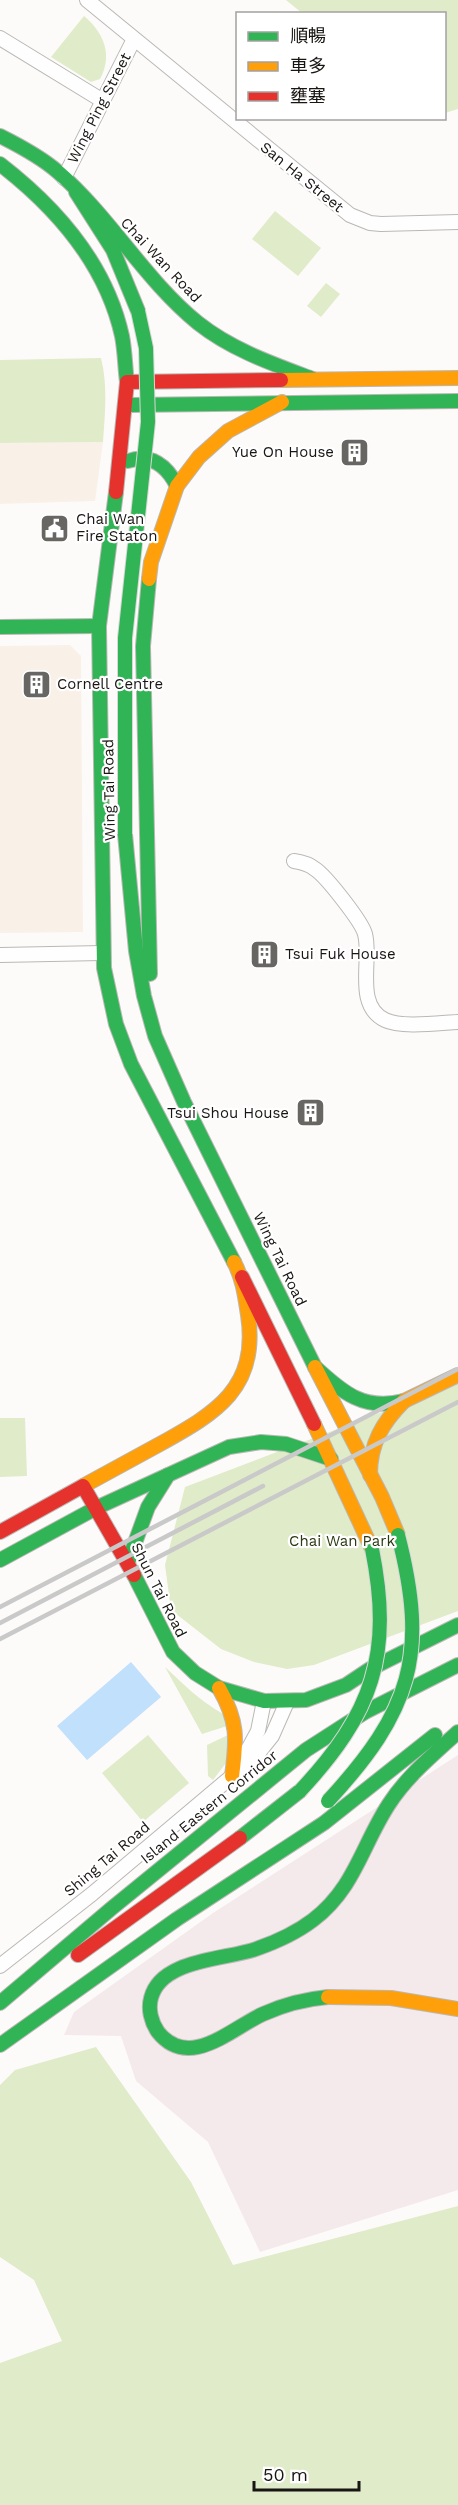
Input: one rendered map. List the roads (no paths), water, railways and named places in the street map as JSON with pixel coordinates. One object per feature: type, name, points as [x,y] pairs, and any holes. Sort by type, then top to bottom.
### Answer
[{"type":"main road","name":"Chai Wan Road","points":[[0,136],[24,149],[64,178],[186,312],[220,338],[263,361],[316,380]]},
{"type":"main road","name":"Wing Tai Road","points":[[0,164],[46,202],[74,236],[99,275],[113,305],[122,336],[127,382],[126,405],[99,626],[102,953],[112,1011],[123,1047],[242,1277],[372,1549],[382,1606],[383,1626],[376,1668],[367,1699],[352,1728],[328,1762],[300,1791],[272,1815],[0,2010]]},
{"type":"main road","name":"Wing Tai Road","points":[[76,192],[113,250],[138,311],[146,341],[150,393],[125,629],[125,834],[136,951],[149,1016],[184,1102],[398,1535],[411,1584],[414,1608],[413,1649],[406,1683],[394,1714],[377,1745],[355,1773],[328,1801],[177,1919]]},
{"type":"main road","name":"Chai Wan Road","points":[[127,382],[458,378]]},
{"type":"main road","points":[[126,405],[458,401]]},
{"type":"main road","points":[[149,1016],[151,952],[146,835],[143,646],[151,562],[177,486],[199,457],[228,431],[282,402]]},
{"type":"main road","points":[[117,471],[125,462],[134,458],[148,459],[160,463],[171,473],[177,486]]},
{"type":"main road","points":[[0,627],[99,626]]},
{"type":"main road","points":[[0,1532],[202,1421],[230,1396],[244,1370],[249,1349],[250,1330],[242,1277]]},
{"type":"main road","points":[[315,1367],[352,1398],[382,1406],[404,1401],[458,1374]]},
{"type":"main road","points":[[370,1475],[369,1461],[373,1441],[385,1420],[404,1401]]},
{"type":"main road","points":[[0,1560],[96,1508],[229,1447],[261,1442],[286,1444],[331,1460]]},
{"type":"main road","points":[[128,1562],[148,1507],[168,1475]]},
{"type":"main road","name":"Shun Tai Road","points":[[83,1486],[128,1562],[173,1652],[195,1672],[219,1688],[264,1701],[306,1700],[346,1686],[370,1669],[458,1624]]},
{"type":"main road","name":"Island Eastern Corridor","points":[[0,2003],[111,1908],[306,1750],[365,1712],[458,1665]]},
{"type":"main road","points":[[219,1688],[237,1725],[238,1737],[232,1776]]},
{"type":"main road","points":[[0,2045],[177,1919],[324,1823],[458,1719]]},
{"type":"main road","points":[[458,1732],[412,1776],[390,1803],[375,1828],[350,1881],[325,1911],[304,1928],[277,1943],[171,1970],[155,1986],[150,2002],[150,2013],[155,2027],[167,2041],[182,2048],[196,2049],[209,2045],[262,2014],[322,1996],[375,1994],[458,2009]]},
{"type":"street","name":"San Ha Street","points":[[87,0],[350,215],[370,223],[381,224],[458,222]]},
{"type":"street","points":[[0,38],[103,101]]},
{"type":"street","name":"Wing Ping Street","points":[[64,178],[134,39]]},
{"type":"street","points":[[294,861],[309,865],[321,874],[362,927],[366,938],[368,998],[376,1014],[393,1023],[458,1022]]},
{"type":"street","points":[[0,955],[102,953]]},
{"type":"street","name":"Shing Tai Road","points":[[232,1776],[258,1731],[264,1701]]},
{"type":"street","name":"Shing Tai Road","points":[[0,1966],[92,1894],[256,1756],[272,1736],[287,1701]]},
{"type":"water","points":[[131,1662],[161,1697],[87,1760],[57,1726]]},
{"type":"railway","points":[[0,1607],[458,1369]]},
{"type":"railway","points":[[0,1639],[458,1402]]},
{"type":"railway","points":[[0,1623],[263,1486]]},
{"type":"place","name":"Yue On House","points":[[355,452]]},
{"type":"place","name":"Chai Wan Fire Staton","points":[[55,528]]},
{"type":"place","name":"Cornell Centre","points":[[36,684]]},
{"type":"place","name":"Tsui Fuk House","points":[[264,954]]},
{"type":"place","name":"Tsui Shou House","points":[[310,1113]]},
{"type":"park label","name":"Chai Wan Park","points":[[342,1541]]}]
